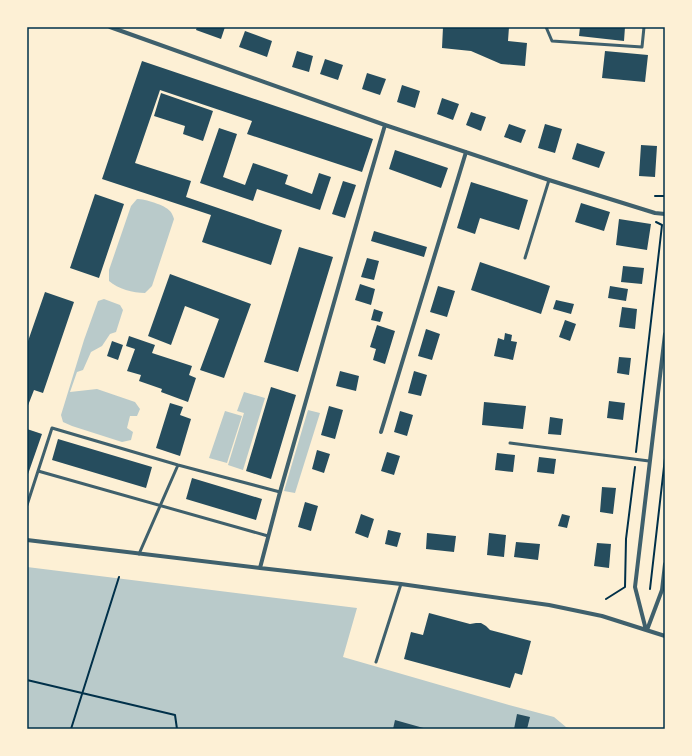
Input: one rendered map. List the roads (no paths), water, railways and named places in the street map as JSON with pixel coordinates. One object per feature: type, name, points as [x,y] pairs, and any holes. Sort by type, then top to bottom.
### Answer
[{"type":"street","points":[[110,27],[385,125],[549,180],[655,213],[665,214]]},
{"type":"street","points":[[260,568],[280,492],[385,125]]},
{"type":"street","points":[[381,432],[466,152]]},
{"type":"street","points":[[646,630],[635,587],[665,334]]},
{"type":"street","points":[[27,540],[401,584],[549,606],[602,616],[665,636]]},
{"type":"street","points":[[646,630],[662,590],[665,564]]},
{"type":"lane","points":[[546,27],[552,41],[642,47],[644,27]]},
{"type":"lane","points":[[525,258],[549,180]]},
{"type":"lane","points":[[27,505],[52,428],[178,465],[280,492]]},
{"type":"lane","points":[[510,442],[649,461]]},
{"type":"lane","points":[[139,554],[178,465]]},
{"type":"lane","points":[[38,471],[268,536]]},
{"type":"lane","points":[[376,662],[401,584]]}]
